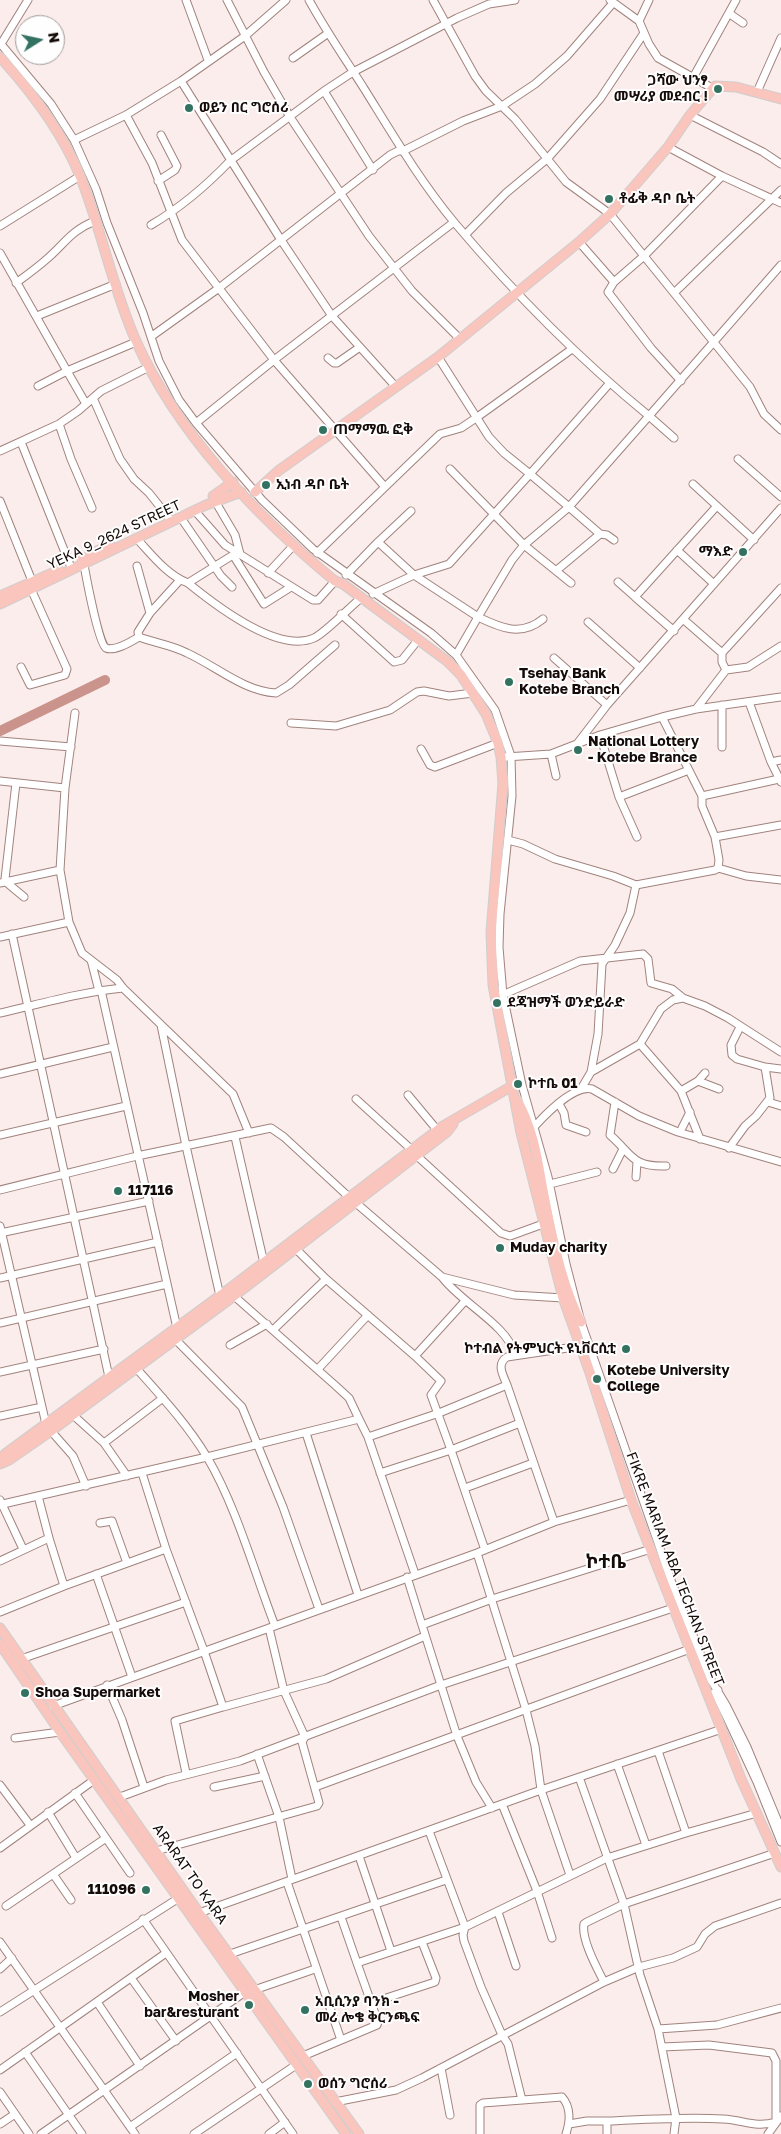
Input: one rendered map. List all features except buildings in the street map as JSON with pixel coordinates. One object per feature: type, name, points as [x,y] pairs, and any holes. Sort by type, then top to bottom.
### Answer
[{"type":"main road","name":"FIKRE MARIAM ABA TECHAN STREET","points":[[0,57],[31,92],[67,149],[80,176],[136,342],[149,367],[191,435],[241,492],[294,546],[335,581],[343,584],[447,661],[461,675],[486,714],[506,757],[491,932],[513,1090],[521,1133],[543,1224],[563,1298],[581,1346],[631,1500],[741,1779],[781,1867]]},
{"type":"main road","points":[[255,492],[278,471],[438,357],[579,242],[610,214],[668,148],[690,115],[712,88],[721,85],[736,86],[781,99]]},
{"type":"main road","name":"YEKA 9_2624 STREET","points":[[0,596],[84,565],[181,518],[215,501],[223,495],[233,482]]},
{"type":"main road","name":"YEKA 9_2624 STREET","points":[[0,604],[107,546],[223,495],[241,492]]},
{"type":"main road","points":[[0,1460],[48,1428],[73,1415],[234,1296],[264,1263],[353,1200],[414,1153],[438,1131],[513,1090],[523,1110],[533,1141],[561,1267],[570,1296],[582,1322]]},
{"type":"main road","points":[[414,1153],[447,1132],[458,1119]]},
{"type":"main road","points":[[0,1464],[9,1460],[109,1377],[220,1296],[296,1249],[353,1200]]},
{"type":"main road","name":"ARARAT TO KARA","points":[[0,1628],[53,1706],[120,1797],[156,1851],[182,1895],[199,1913],[230,1954],[250,1991],[303,2056],[358,2134]]},
{"type":"main road","name":"ARARAT TO KARA","points":[[0,1644],[94,1780],[182,1895],[250,1991],[296,2065],[346,2134]]},
{"type":"main road","points":[[703,1684],[716,1691]]},
{"type":"street","points":[[28,0],[1,44],[51,104],[74,140],[96,189],[107,223],[152,336],[165,376],[179,400],[196,423],[226,455],[255,492],[317,553],[431,633],[456,656],[495,710],[506,757],[512,796],[499,946],[499,996],[550,1184],[557,1224],[582,1322],[672,1584],[716,1691],[781,1829]]},
{"type":"street","points":[[186,0],[208,60]]},
{"type":"street","points":[[227,0],[290,117],[341,194],[394,270],[412,291],[460,339]]},
{"type":"street","points":[[74,140],[126,115],[181,81],[208,60],[245,36],[286,0]]},
{"type":"street","points":[[309,0],[327,34],[403,151],[454,222],[572,349],[609,384],[674,438]]},
{"type":"street","points":[[433,0],[475,76],[486,91],[502,106],[548,158],[566,182],[610,214],[714,342],[754,394],[764,414],[781,430]]},
{"type":"street","points":[[150,225],[170,213],[218,174],[230,161],[324,91],[353,72],[445,23],[489,4],[515,0]]},
{"type":"street","points":[[639,22],[649,0]]},
{"type":"street","points":[[694,76],[730,14],[736,0]]},
{"type":"street","points":[[152,336],[219,288],[394,152],[403,151],[463,121],[502,106],[535,84],[551,71],[596,26],[611,1],[639,22],[658,58],[694,76],[712,88]]},
{"type":"street","points":[[730,14],[743,23]]},
{"type":"street","points":[[293,58],[327,34]]},
{"type":"street","points":[[466,234],[506,192],[548,158],[600,98],[644,34]]},
{"type":"street","points":[[757,92],[781,38]]},
{"type":"street","points":[[181,81],[280,240],[332,316],[396,387]]},
{"type":"street","points":[[324,91],[373,170]]},
{"type":"street","points":[[126,115],[152,163],[182,240],[274,360],[385,487]]},
{"type":"street","points":[[690,115],[763,152],[781,164]]},
{"type":"street","points":[[158,181],[178,166],[161,135]]},
{"type":"street","points":[[668,148],[722,176],[781,203]]},
{"type":"street","points":[[0,226],[80,176]]},
{"type":"street","points":[[681,381],[651,348],[608,292],[614,282],[644,256],[722,176]]},
{"type":"street","points":[[674,292],[781,190]]},
{"type":"street","points":[[16,283],[46,259],[65,239],[83,226],[95,221]]},
{"type":"street","points":[[196,423],[274,360],[394,270],[454,222]]},
{"type":"street","points":[[579,242],[614,282]]},
{"type":"street","points":[[0,253],[86,404]]},
{"type":"street","points":[[456,656],[512,560],[524,545],[569,507],[781,266]]},
{"type":"street","points":[[37,316],[116,284]]},
{"type":"street","points":[[38,386],[67,371],[136,342]]},
{"type":"street","points":[[328,358],[334,363],[338,363],[360,347]]},
{"type":"street","points":[[317,553],[440,434],[461,428],[572,349]]},
{"type":"street","points":[[438,357],[476,418],[496,445],[600,534],[607,535],[614,540]]},
{"type":"street","points":[[0,451],[59,424],[101,391],[149,367]]},
{"type":"street","points":[[373,594],[414,575],[448,564],[494,515],[609,384]]},
{"type":"street","points":[[93,398],[120,459],[134,479],[150,493],[169,518]]},
{"type":"street","points":[[59,424],[92,508]]},
{"type":"street","points":[[21,442],[70,565]]},
{"type":"street","points":[[738,459],[781,496]]},
{"type":"street","points":[[450,468],[524,545],[571,583]]},
{"type":"street","points":[[693,484],[754,540]]},
{"type":"street","points":[[0,501],[67,672],[30,685],[21,667]]},
{"type":"street","points":[[215,501],[235,535],[236,553],[264,604],[290,587]]},
{"type":"street","points":[[635,597],[716,507]]},
{"type":"street","points":[[576,745],[607,705],[781,509]]},
{"type":"street","points":[[195,511],[216,537],[236,553],[290,587],[316,600],[335,581]]},
{"type":"street","points":[[346,575],[411,511]]},
{"type":"street","points":[[181,518],[232,587]]},
{"type":"street","points":[[557,570],[600,534]]},
{"type":"street","points":[[137,539],[168,571],[180,580],[188,583],[250,625],[267,634],[289,640],[297,641],[316,637],[361,598]]},
{"type":"street","points":[[378,542],[414,575],[478,617],[504,629],[530,628],[543,619]]},
{"type":"street","points":[[268,573],[294,546]]},
{"type":"street","points":[[677,550],[714,584]]},
{"type":"street","points":[[188,583],[236,553]]},
{"type":"street","points":[[84,565],[104,646],[113,648],[139,637],[177,648],[241,683],[258,690],[276,694],[336,644]]},
{"type":"street","points":[[137,566],[150,614]]},
{"type":"street","points":[[139,637],[138,632],[150,614],[180,580]]},
{"type":"street","points":[[618,582],[674,631]]},
{"type":"street","points":[[726,670],[722,662],[722,653],[781,588]]},
{"type":"street","points":[[342,614],[394,662],[402,660],[418,640]]},
{"type":"street","points":[[683,619],[722,653]]},
{"type":"street","points":[[588,622],[640,668]]},
{"type":"street","points":[[696,709],[726,670],[748,667],[781,646]]},
{"type":"street","points":[[554,658],[607,705]]},
{"type":"street","points":[[290,723],[336,726],[390,710],[417,692],[424,691],[449,696],[473,693]]},
{"type":"street","points":[[506,757],[551,754],[600,735],[662,717],[696,709],[781,697]]},
{"type":"street","points":[[702,796],[780,781],[749,702]]},
{"type":"street","points":[[722,705],[722,747]]},
{"type":"street","points":[[75,713],[65,788],[60,870],[69,922],[78,947],[91,960],[117,980],[123,988],[234,1094],[249,1133]]},
{"type":"street","points":[[662,717],[702,796],[702,806],[715,837],[719,860],[718,868]]},
{"type":"street","points":[[600,735],[619,797],[637,837]]},
{"type":"street","points":[[0,741],[71,747]]},
{"type":"street","points":[[421,749],[430,765],[435,767],[498,743]]},
{"type":"street","points":[[551,754],[556,776]]},
{"type":"street","points":[[771,762],[781,760]]},
{"type":"street","points":[[619,797],[689,770]]},
{"type":"street","points":[[0,781],[65,788]]},
{"type":"street","points":[[3,883],[16,783]]},
{"type":"street","points":[[715,837],[781,825]]},
{"type":"street","points":[[508,840],[523,844],[563,862],[604,873],[636,885],[709,872],[718,868],[746,876],[781,880]]},
{"type":"street","points":[[3,883],[60,870]]},
{"type":"street","points":[[3,883],[24,897]]},
{"type":"street","points":[[535,1126],[546,1112],[581,1089],[591,1072],[598,1034],[602,964],[615,946],[629,916],[636,885]]},
{"type":"street","points":[[0,937],[69,922]]},
{"type":"street","points":[[12,934],[83,1260],[94,1301],[109,1377]]},
{"type":"street","points":[[499,996],[580,961],[632,955],[646,956],[651,983],[672,989],[682,998],[705,1006],[781,1052]]},
{"type":"street","points":[[91,960],[100,991],[177,1328]]},
{"type":"street","points":[[0,1013],[28,1005],[123,988]]},
{"type":"street","points":[[591,1072],[640,1044],[660,1009],[673,1000],[682,998]]},
{"type":"street","points":[[161,1024],[220,1296]]},
{"type":"street","points":[[740,1027],[731,1045],[732,1055],[737,1059],[765,1067],[781,1069]]},
{"type":"street","points":[[640,1044],[681,1091],[700,1138]]},
{"type":"street","points":[[0,1074],[112,1047]]},
{"type":"street","points":[[729,1148],[745,1126],[768,1102],[770,1091],[765,1067]]},
{"type":"street","points":[[681,1091],[698,1081],[705,1073]]},
{"type":"street","points":[[698,1081],[720,1089]]},
{"type":"street","points":[[581,1089],[592,1089],[652,1122],[729,1148],[781,1162]]},
{"type":"street","points":[[408,1095],[438,1131]]},
{"type":"street","points":[[356,1099],[501,1233],[510,1236],[543,1224]]},
{"type":"street","points":[[615,1102],[610,1135],[637,1162],[654,1166],[666,1166]]},
{"type":"street","points":[[768,1102],[781,1106]]},
{"type":"street","points":[[559,1104],[564,1113],[566,1125],[586,1132]]},
{"type":"street","points":[[0,1135],[126,1106]]},
{"type":"street","points":[[531,1112],[546,1112]]},
{"type":"street","points":[[682,1128],[690,1112]]},
{"type":"street","points":[[0,1190],[138,1156],[271,1128],[278,1132],[442,1277],[510,1341],[515,1355]]},
{"type":"street","points":[[235,1137],[264,1263]]},
{"type":"street","points":[[613,1170],[623,1149]]},
{"type":"street","points":[[636,1177],[637,1162]]},
{"type":"street","points":[[550,1184],[597,1172]]},
{"type":"street","points":[[86,1486],[73,1456],[48,1428],[0,1231],[149,1201]]},
{"type":"street","points":[[0,1278],[158,1242]]},
{"type":"street","points":[[296,1249],[441,1381],[432,1393],[485,1550]]},
{"type":"street","points":[[442,1277],[514,1294],[563,1298]]},
{"type":"street","points":[[273,1330],[326,1278]]},
{"type":"street","points":[[0,1323],[167,1284]]},
{"type":"street","points":[[234,1296],[349,1398],[368,1437],[415,1574]]},
{"type":"street","points":[[415,1356],[466,1300]]},
{"type":"street","points":[[318,1369],[368,1315]]},
{"type":"street","points":[[230,1345],[267,1324]]},
{"type":"street","points":[[175,1339],[242,1407],[283,1507],[319,1609]]},
{"type":"street","points":[[554,1522],[501,1365],[502,1360],[515,1355],[581,1346]]},
{"type":"street","points":[[0,1372],[104,1349]]},
{"type":"street","points":[[136,1368],[186,1425],[207,1457],[222,1488],[272,1627],[284,1691],[305,1737]]},
{"type":"street","points":[[368,1437],[507,1385]]},
{"type":"street","points":[[104,1443],[163,1398]]},
{"type":"street","points":[[0,1416],[42,1407]]},
{"type":"street","points":[[73,1415],[104,1443],[127,1476]]},
{"type":"street","points":[[23,1549],[1,1502],[86,1486],[359,1419]]},
{"type":"street","points":[[380,1473],[451,1450],[520,1423]]},
{"type":"street","points":[[306,1433],[358,1595]]},
{"type":"street","points":[[465,1488],[533,1463]]},
{"type":"street","points":[[142,1473],[166,1549],[223,1707]]},
{"type":"street","points":[[38,1496],[64,1586]]},
{"type":"street","points":[[53,1706],[485,1550],[554,1522],[631,1500]]},
{"type":"street","points":[[100,1523],[112,1521],[127,1563]]},
{"type":"street","points":[[0,1561],[49,1538]]},
{"type":"street","points":[[0,1612],[64,1586],[166,1549]]},
{"type":"street","points":[[422,1625],[492,1599],[651,1549]]},
{"type":"street","points":[[476,1553],[526,1710],[541,1790],[570,1875]]},
{"type":"street","points":[[96,1574],[132,1677]]},
{"type":"street","points":[[407,1577],[457,1736],[476,1782],[492,1808]]},
{"type":"street","points":[[21,1659],[186,1602]]},
{"type":"street","points":[[120,1797],[144,1787],[186,1774],[240,1760],[511,1660],[673,1608]]},
{"type":"street","points":[[186,1774],[175,1721],[326,1679],[425,1636]]},
{"type":"street","points":[[315,1787],[690,1649]]},
{"type":"street","points":[[107,1686],[122,1720],[144,1787]]},
{"type":"street","points":[[199,1913],[541,1790],[722,1729]]},
{"type":"street","points":[[15,1738],[60,1732]]},
{"type":"street","points":[[156,1851],[317,1806],[319,1803],[302,1742],[305,1737]]},
{"type":"street","points":[[658,1751],[686,1833]]},
{"type":"street","points":[[257,1754],[279,1816],[289,1880],[303,1930],[341,2040]]},
{"type":"street","points":[[617,1764],[646,1845]]},
{"type":"street","points":[[214,1787],[265,1776]]},
{"type":"street","points":[[579,1777],[624,1904],[639,1968],[658,2029],[676,2118],[674,2134]]},
{"type":"street","points":[[0,1848],[94,1780]]},
{"type":"street","points":[[0,1785],[30,1825]]},
{"type":"street","points":[[75,1793],[130,1873]]},
{"type":"street","points":[[502,1804],[537,1891],[552,1938]]},
{"type":"street","points":[[48,1812],[76,1858]]},
{"type":"street","points":[[357,1963],[466,1927],[607,1858],[757,1813]]},
{"type":"street","points":[[776,1815],[781,1842]]},
{"type":"street","points":[[429,1831],[446,1880],[466,1927],[463,1935],[464,1942],[502,2036],[508,2044],[522,2100]]},
{"type":"street","points":[[6,1906],[106,1838]]},
{"type":"street","points":[[604,1982],[593,1961],[584,1924],[624,1904],[774,1854]]},
{"type":"street","points":[[359,1856],[391,1952]]},
{"type":"street","points":[[53,1874],[71,1900]]},
{"type":"street","points":[[230,1954],[446,1880]]},
{"type":"street","points":[[0,2012],[182,1895]]},
{"type":"street","points":[[335,2102],[396,2090],[604,1982],[639,1968],[673,1958],[696,1947],[715,1926],[781,1903]]},
{"type":"street","points":[[498,1912],[516,1966]]},
{"type":"street","points":[[303,2056],[376,2025],[378,2022],[341,1917]]},
{"type":"street","points":[[143,1919],[293,2134]]},
{"type":"street","points":[[0,1942],[36,1990],[59,2028],[135,2134]]},
{"type":"street","points":[[371,2003],[435,1982],[436,1978],[422,1942]]},
{"type":"street","points":[[0,2070],[166,1953]]},
{"type":"street","points":[[0,1969],[12,1958]]},
{"type":"street","points":[[41,2134],[250,1991],[315,1969]]},
{"type":"street","points":[[131,1978],[176,2041]]},
{"type":"street","points":[[97,2002],[140,2066]]},
{"type":"street","points":[[658,2029],[717,2025],[781,2008]]},
{"type":"street","points":[[662,2047],[709,2045],[772,2054],[776,2061],[778,2119],[768,2134]]},
{"type":"street","points":[[25,2052],[82,2134]]},
{"type":"street","points":[[130,2127],[236,2053]]},
{"type":"street","points":[[194,2134],[296,2065]]},
{"type":"street","points":[[441,2068],[450,2115]]},
{"type":"street","points":[[0,2092],[29,2134]]},
{"type":"street","points":[[480,2134],[480,2112],[482,2104],[485,2102],[562,2097],[566,2102],[569,2124],[566,2134]]},
{"type":"street","points":[[0,2124],[15,2114]]},
{"type":"street","points":[[569,2124],[587,2121],[607,2122],[676,2118],[726,2119],[763,2126],[778,2119]]},
{"type":"street","points":[[268,2134],[285,2122]]},
{"type":"street","points":[[607,2122],[607,2134]]},
{"type":"waterway","points":[[0,731],[105,680]]},
{"type":"place","name":"ጋሻው ህንፃ መሣሪያ መደብር !","points":[[718,89]]},
{"type":"place","name":"ወይን በር ግሮሰሪ","points":[[189,108]]},
{"type":"place","name":"ቶፊቅ ዳቦ ቤት","points":[[609,199]]},
{"type":"place","name":"ጠማማዉ ፎቅ","points":[[323,430]]},
{"type":"place","name":"ኢነብ ዳቦ ቤት","points":[[266,485]]},
{"type":"place","name":"ማእድ","points":[[743,552]]},
{"type":"place","name":"Tsehay Bank Kotebe Branch","points":[[509,682]]},
{"type":"place","name":"National Lottery - Kotebe Brance","points":[[578,750]]},
{"type":"place","name":"ደጃዝማች ወንድይራድ","points":[[497,1003]]},
{"type":"place","name":"ኮተቤ 01","points":[[518,1084]]},
{"type":"place","name":"117116","points":[[118,1191]]},
{"type":"place","name":"Muday charity","points":[[500,1248]]},
{"type":"place","name":"ኮተብል የትምህርት ዩኒቨርሲቲ","points":[[626,1349]]},
{"type":"place","name":"Kotebe University College","points":[[597,1379]]},
{"type":"place","name":"Shoa Supermarket","points":[[25,1693]]},
{"type":"place","name":"111096","points":[[146,1890]]},
{"type":"place","name":"Mosher bar&resturant","points":[[249,2005]]},
{"type":"place","name":"አቢሲንያ ባንክ - መሪ ሎቄ ቅርንጫፍ","points":[[305,2010]]},
{"type":"place","name":"ወሰን ግሮሰሪ","points":[[308,2084]]},
{"type":"district","name":"ኮተቤ","points":[[606,1562]]}]
